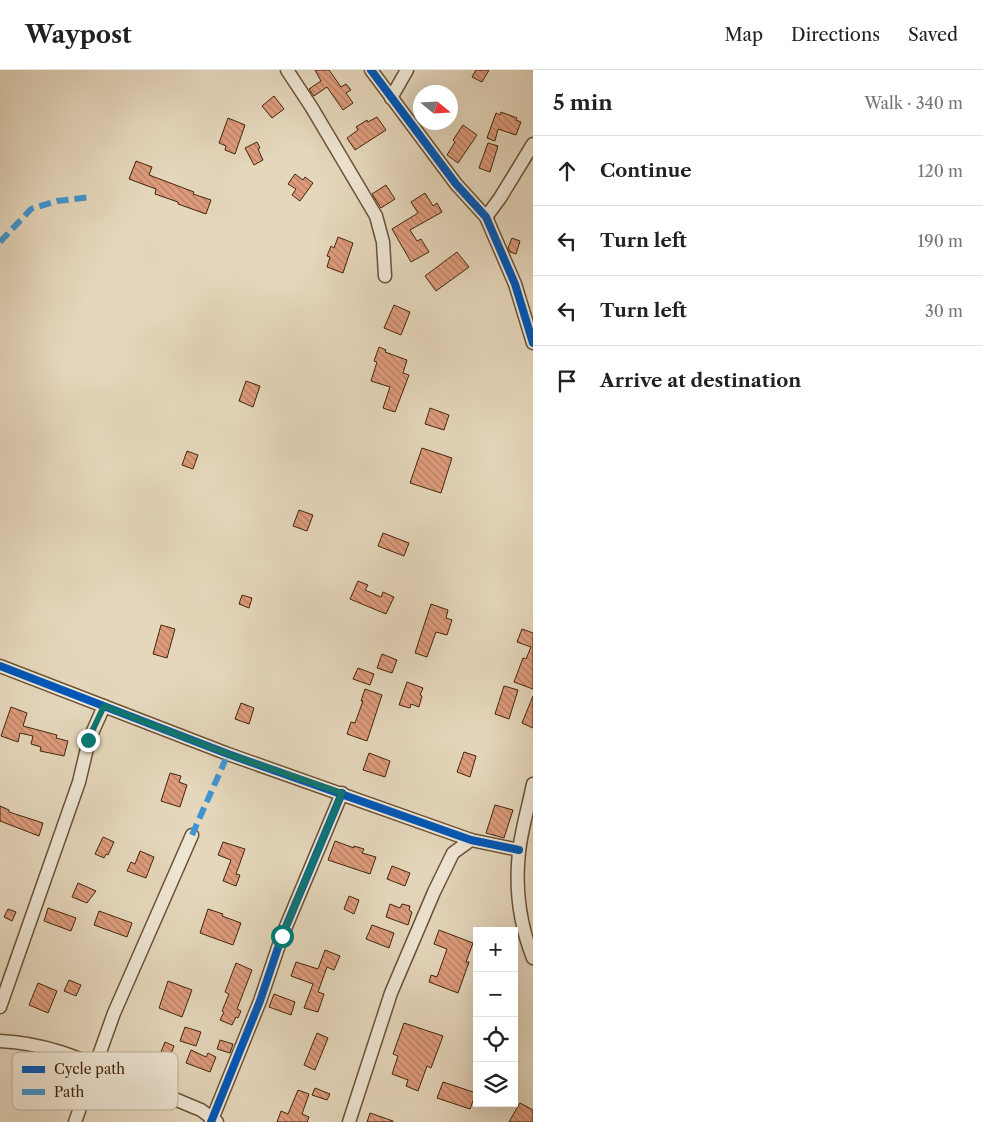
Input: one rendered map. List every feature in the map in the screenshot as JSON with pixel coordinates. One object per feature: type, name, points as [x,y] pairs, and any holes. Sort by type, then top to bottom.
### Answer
[{"type":"street","points":[[287,70],[312,108],[376,216],[383,242],[385,276]]},
{"type":"street","points":[[371,70],[456,184],[486,217],[515,284],[533,343]]},
{"type":"street","points":[[391,98],[407,70]]},
{"type":"street","points":[[486,217],[533,144]]},
{"type":"street","points":[[0,666],[228,754],[470,840],[519,850]]},
{"type":"street","points":[[0,1007],[79,782],[88,740],[104,706]]},
{"type":"street","points":[[533,784],[519,850],[518,876],[519,907],[527,943],[533,958]]},
{"type":"street","points":[[178,1100],[201,1110],[214,1121],[260,1001],[282,936],[342,793]]},
{"type":"street","points":[[100,1052],[114,1013],[192,835]]},
{"type":"street","points":[[349,1122],[392,993],[434,892],[453,853],[470,840]]},
{"type":"street","points":[[0,1042],[17,1042],[44,1046],[60,1052]]},
{"type":"street","points":[[75,1122],[79,1110]]},
{"type":"building","points":[[315,70],[329,70],[341,87],[346,84],[351,90],[346,93],[353,103],[343,110],[327,87],[314,96],[309,89],[321,81]]},
{"type":"building","points":[[476,70],[489,70],[482,82],[472,77]]},
{"type":"building","points":[[274,96],[284,109],[272,118],[262,106]]},
{"type":"building","points":[[501,112],[517,118],[516,120],[521,122],[516,135],[498,129],[495,141],[487,138],[496,113],[500,115]]},
{"type":"building","points":[[377,117],[386,130],[355,150],[347,138],[358,130],[356,127],[367,120],[368,122]]},
{"type":"building","points":[[228,118],[245,125],[235,154],[225,150],[226,146],[219,143]]},
{"type":"building","points":[[463,125],[477,135],[458,163],[447,155],[455,142],[453,140]]},
{"type":"building","points":[[257,142],[263,160],[254,165],[245,148]]},
{"type":"building","points":[[488,143],[498,146],[490,172],[479,168]]},
{"type":"building","points":[[136,161],[152,167],[149,175],[211,200],[206,214],[155,194],[156,189],[129,179]]},
{"type":"building","points":[[295,174],[303,180],[305,177],[313,183],[300,201],[292,195],[296,189],[288,184]]},
{"type":"building","points":[[386,185],[395,199],[381,208],[372,194]]},
{"type":"building","points":[[425,193],[433,206],[437,203],[442,212],[410,230],[417,241],[421,239],[429,252],[411,262],[392,229],[418,213],[411,202]]},
{"type":"building","points":[[338,237],[353,243],[343,273],[327,267],[330,257],[327,256],[331,246],[334,248]]},
{"type":"building","points":[[512,238],[520,241],[516,254],[510,252],[508,248]]},
{"type":"building","points":[[457,252],[469,267],[436,291],[425,276]]},
{"type":"building","points":[[394,305],[410,312],[401,335],[384,328]]},
{"type":"building","points":[[379,347],[386,350],[385,352],[407,360],[403,373],[409,375],[395,412],[383,408],[390,387],[371,381],[377,362],[374,361]]},
{"type":"building","points":[[246,381],[260,386],[253,407],[239,401]]},
{"type":"building","points":[[430,408],[449,415],[444,430],[425,424]]},
{"type":"building","points":[[422,448],[452,458],[441,493],[410,483]]},
{"type":"building","points":[[187,451],[198,455],[193,469],[182,465]]},
{"type":"building","points":[[299,510],[313,515],[307,531],[293,526]]},
{"type":"building","points":[[383,533],[409,543],[404,556],[378,546]]},
{"type":"building","points":[[358,581],[368,585],[365,590],[381,597],[383,592],[394,597],[386,614],[350,599]]},
{"type":"building","points":[[242,595],[252,598],[249,608],[239,604]]},
{"type":"building","points":[[431,604],[448,610],[446,618],[452,620],[447,635],[436,632],[427,657],[415,653]]},
{"type":"building","points":[[161,625],[175,629],[167,658],[153,654]]},
{"type":"building","points":[[522,629],[533,633],[533,689],[514,682],[523,658],[526,659],[531,647],[517,642]]},
{"type":"building","points":[[382,654],[397,660],[392,673],[377,668]]},
{"type":"building","points":[[358,668],[374,674],[370,685],[353,679]]},
{"type":"building","points":[[407,682],[423,688],[419,707],[411,704],[410,708],[399,705]]},
{"type":"building","points":[[504,686],[518,690],[509,719],[495,714]]},
{"type":"building","points":[[365,689],[382,695],[367,741],[347,734],[351,722],[355,723]]},
{"type":"building","points":[[533,696],[533,728],[522,723]]},
{"type":"building","points":[[241,703],[254,708],[249,724],[235,719]]},
{"type":"building","points":[[11,707],[27,713],[23,726],[57,735],[56,738],[68,741],[64,756],[40,751],[41,747],[31,744],[33,736],[20,733],[18,742],[1,736]]},
{"type":"building","points":[[464,752],[476,756],[470,777],[457,772]]},
{"type":"building","points":[[369,753],[390,761],[385,777],[363,770]]},
{"type":"building","points":[[170,773],[181,776],[179,782],[187,785],[180,807],[161,801]]},
{"type":"building","points":[[495,805],[513,810],[504,838],[486,833]]},
{"type":"building","points":[[0,806],[9,810],[9,812],[43,823],[39,836],[0,821]]},
{"type":"building","points":[[103,837],[114,842],[108,855],[106,854],[104,858],[95,854]]},
{"type":"building","points":[[335,841],[354,848],[354,846],[364,849],[362,853],[376,857],[370,874],[328,860]]},
{"type":"building","points":[[223,842],[245,849],[236,874],[240,875],[236,886],[223,881],[231,860],[218,855]]},
{"type":"building","points":[[140,851],[154,857],[146,878],[127,871],[131,862],[135,864]]},
{"type":"building","points":[[392,866],[410,873],[405,886],[387,879]]},
{"type":"building","points":[[78,883],[96,891],[87,903],[72,897]]},
{"type":"building","points":[[349,896],[359,900],[354,914],[344,909]]},
{"type":"building","points":[[390,904],[400,908],[402,904],[410,906],[409,910],[412,912],[408,925],[386,917]]},
{"type":"building","points":[[48,908],[76,918],[71,931],[44,921]]},
{"type":"building","points":[[8,909],[16,912],[12,921],[4,917]]},
{"type":"building","points":[[208,909],[241,923],[233,945],[200,933]]},
{"type":"building","points":[[99,911],[132,923],[127,937],[94,925]]},
{"type":"building","points":[[372,925],[394,933],[389,948],[366,939]]},
{"type":"building","points":[[439,930],[473,943],[466,962],[469,962],[458,993],[429,982],[431,975],[437,977],[447,949],[434,944]]},
{"type":"building","points":[[325,950],[340,956],[334,970],[327,967],[318,992],[324,994],[318,1012],[304,1008],[313,984],[291,976],[296,962],[318,969]]},
{"type":"building","points":[[236,963],[252,970],[237,1009],[241,1011],[232,1025],[220,1020],[229,994],[225,992]]},
{"type":"building","points":[[69,980],[81,985],[76,996],[64,991]]},
{"type":"building","points":[[168,981],[192,990],[182,1017],[159,1008]]},
{"type":"building","points":[[38,983],[57,991],[48,1013],[29,1005]]},
{"type":"building","points":[[274,994],[295,1002],[291,1015],[269,1007]]},
{"type":"building","points":[[404,1023],[443,1036],[431,1068],[427,1066],[418,1091],[406,1086],[408,1080],[392,1074],[398,1056],[393,1054]]},
{"type":"building","points":[[185,1027],[201,1032],[196,1046],[180,1041]]},
{"type":"building","points":[[317,1033],[328,1038],[315,1070],[304,1065]]},
{"type":"building","points":[[220,1040],[233,1044],[230,1053],[217,1049]]},
{"type":"building","points":[[165,1042],[174,1046],[172,1052],[161,1052]]},
{"type":"building","points":[[191,1050],[206,1057],[208,1053],[216,1057],[210,1072],[186,1063]]},
{"type":"building","points":[[443,1082],[473,1092],[473,1101],[470,1109],[437,1098]]},
{"type":"building","points":[[315,1088],[330,1094],[327,1100],[312,1095]]},
{"type":"building","points":[[298,1090],[309,1094],[302,1114],[309,1117],[307,1122],[277,1122],[281,1111],[288,1114]]},
{"type":"building","points":[[520,1103],[533,1110],[533,1122],[509,1122]]},
{"type":"building","points":[[370,1113],[393,1121],[393,1122],[367,1122]]},
{"type":"marked path","points":[[0,242],[31,209],[57,201],[91,197]]},
{"type":"marked path","points":[[192,835],[228,754]]},
{"type":"cycle path","points":[[371,70],[456,184],[486,217],[515,284],[533,343]]},
{"type":"cycle path","points":[[0,666],[228,754],[471,840],[519,850]]},
{"type":"cycle path","points":[[211,1122],[260,1001],[282,936],[342,793]]},
{"type":"route","points":[[88,740],[104,706],[228,754],[236,755],[342,793],[282,936]]}]
